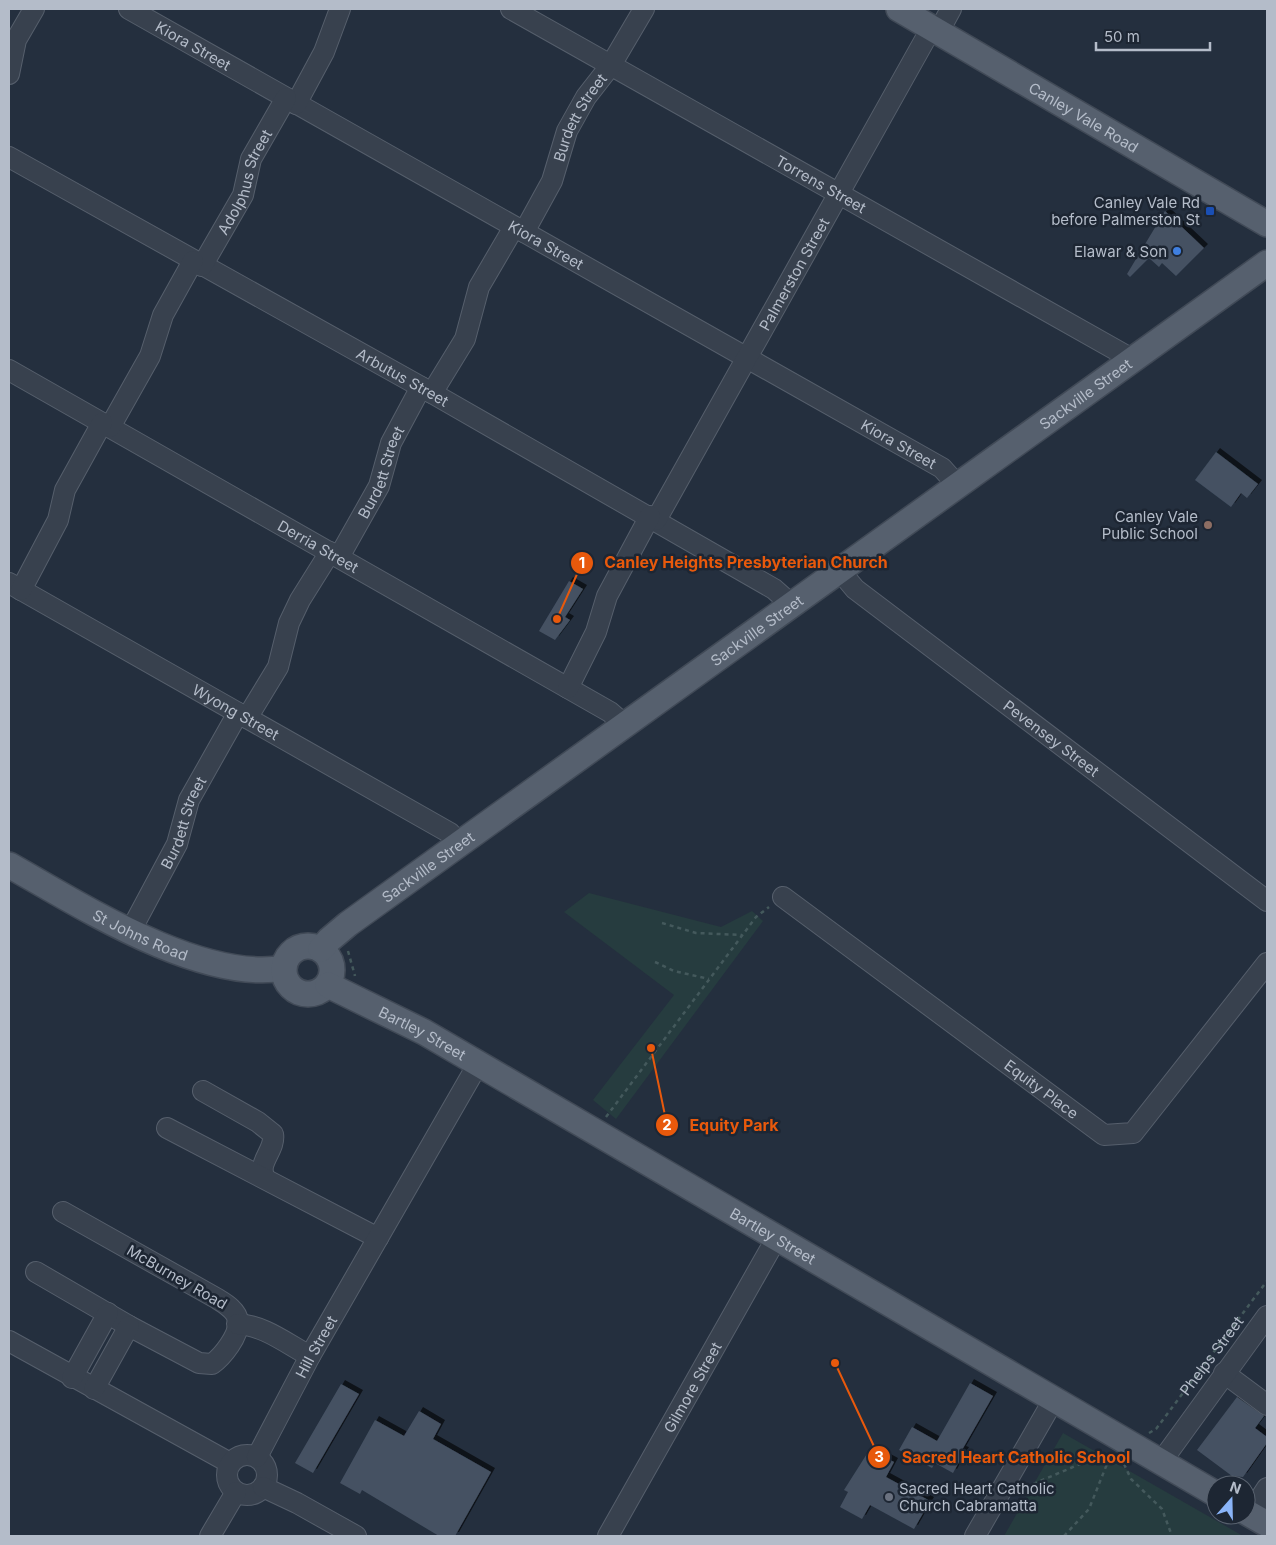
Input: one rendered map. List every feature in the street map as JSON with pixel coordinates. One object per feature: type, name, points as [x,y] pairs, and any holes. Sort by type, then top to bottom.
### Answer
[{"type":"main road","name":"Canley Vale Road","points":[[899,9],[1267,224]]},
{"type":"main road","name":"Sackville Street","points":[[321,949],[348,924],[626,726],[1267,263]]},
{"type":"main road","name":"St Johns Road","points":[[9,864],[130,932],[168,949],[238,969],[270,970],[284,968]]},
{"type":"main road","points":[[314,946],[321,949],[332,962],[333,970],[328,985],[315,994],[299,992],[288,983],[284,968],[286,960],[298,948],[314,946]]},
{"type":"main road","name":"Bartley Street","points":[[328,985],[385,1012],[478,1064],[1206,1488]]},
{"type":"street","points":[[9,74],[16,40],[34,9]]},
{"type":"street","name":"Kiora Street","points":[[129,9],[942,468],[958,486]]},
{"type":"street","name":"Adolphus Street","points":[[13,587],[58,520],[65,490],[150,356],[163,315],[243,195],[251,159],[324,52],[340,9]]},
{"type":"street","name":"Torrens Street","points":[[511,9],[1132,359]]},
{"type":"street","name":"Burdett Street","points":[[130,932],[176,844],[189,800],[243,716],[278,668],[289,623],[300,600],[335,555],[379,486],[391,443],[465,339],[478,287],[552,181],[567,131],[586,97],[611,65],[644,9]]},
{"type":"street","name":"Palmerston Street","points":[[568,688],[596,632],[607,596],[935,29],[951,9]]},
{"type":"street","name":"Arbutus Street","points":[[9,157],[653,518],[774,589],[792,605]]},
{"type":"street","name":"Derria Street","points":[[9,370],[614,714],[626,726]]},
{"type":"street","name":"Pevensey Street","points":[[840,571],[855,589],[1267,900]]},
{"type":"street","name":"Wyong Street","points":[[13,587],[450,833],[459,845]]},
{"type":"street","name":"Equity Place","points":[[783,897],[1104,1135],[1133,1133],[1267,963]]},
{"type":"street","name":"Hill Street","points":[[257,1457],[310,1356],[478,1064]]},
{"type":"street","points":[[203,1091],[258,1122],[273,1134],[275,1142],[263,1165],[262,1173],[265,1178]]},
{"type":"street","points":[[167,1128],[378,1238]]},
{"type":"street","name":"McBurney Road","points":[[36,1272],[129,1326],[199,1362],[212,1364],[219,1360],[230,1343],[238,1320],[232,1310],[216,1298],[63,1212]]},
{"type":"street","name":"Gilmore Street","points":[[608,1536],[777,1237]]},
{"type":"street","points":[[72,1378],[108,1314]]},
{"type":"street","name":"Phelps Street","points":[[1161,1462],[1267,1316]]},
{"type":"street","points":[[237,1324],[250,1324],[264,1329],[310,1356]]},
{"type":"street","points":[[94,1389],[129,1326]]},
{"type":"street","points":[[9,1341],[72,1378],[230,1463]]},
{"type":"street","points":[[1224,1373],[1267,1405]]},
{"type":"street","points":[[975,1536],[1054,1399]]},
{"type":"street","points":[[245,1454],[257,1457],[262,1462],[267,1474],[263,1487],[253,1494],[236,1492],[228,1482],[227,1469],[230,1463],[245,1454]]},
{"type":"street","points":[[263,1487],[297,1503],[356,1536]]},
{"type":"street","points":[[1256,1513],[1267,1488]]},
{"type":"street","points":[[210,1536],[236,1492]]},
{"type":"path","points":[[603,1121],[756,916],[783,897]]},
{"type":"path","points":[[662,923],[696,933],[742,935]]},
{"type":"path","points":[[655,962],[674,971],[709,979]]},
{"type":"path","name":"Phelps Street","points":[[1156,1430],[1267,1281]]},
{"type":"path","points":[[1026,1487],[1057,1472],[1111,1452],[1089,1509],[1064,1536]]},
{"type":"path","points":[[1121,1458],[1130,1479],[1162,1509],[1172,1536]]},
{"type":"green space","points":[[589,893],[721,927],[752,911],[763,921],[616,1119],[593,1100],[674,995],[564,912]]},
{"type":"green space","points":[[1063,1433],[1206,1515],[1206,1525],[1224,1525],[1243,1536],[1004,1536]]},
{"type":"building","points":[[1165,211],[1204,248],[1176,276],[1162,263],[1159,267],[1149,258],[1130,277],[1127,274]]},
{"type":"building","points":[[1216,452],[1258,484],[1247,498],[1241,493],[1231,507],[1195,480]]},
{"type":"building","points":[[569,581],[583,589],[565,617],[570,620],[555,640],[539,631]]},
{"type":"building","points":[[970,1383],[993,1396],[962,1450],[965,1451],[953,1473],[935,1463],[932,1468],[899,1450],[912,1427],[937,1441]]},
{"type":"building","points":[[341,1384],[359,1394],[313,1473],[295,1463]]},
{"type":"building","points":[[1237,1397],[1264,1416],[1255,1428],[1267,1437],[1267,1443],[1244,1475],[1231,1475],[1197,1450]]},
{"type":"building","points":[[419,1411],[441,1424],[433,1439],[491,1472],[455,1536],[439,1536],[362,1490],[360,1494],[340,1483],[375,1420],[404,1436]]},
{"type":"building","name":"Sacred Heart Catholic Church Cabramatta","points":[[870,1449],[894,1462],[886,1477],[930,1501],[914,1529],[870,1505],[862,1519],[840,1507],[848,1492],[844,1490]]},
{"type":"place","name":"Canley Vale Rd before Palmerston St","points":[[1210,211]]},
{"type":"place","name":"Elawar & Son","points":[[1177,251]]},
{"type":"place","name":"Canley Vale Public School","points":[[1208,525]]},
{"type":"place","name":"Canley Heights Presbyterian Church","points":[[557,619]]},
{"type":"place","name":"Equity Park","points":[[651,1048]]},
{"type":"place","name":"Sacred Heart Catholic School","points":[[835,1363]]},
{"type":"place","name":"Sacred Heart Catholic Church Cabramatta","points":[[889,1497]]}]
